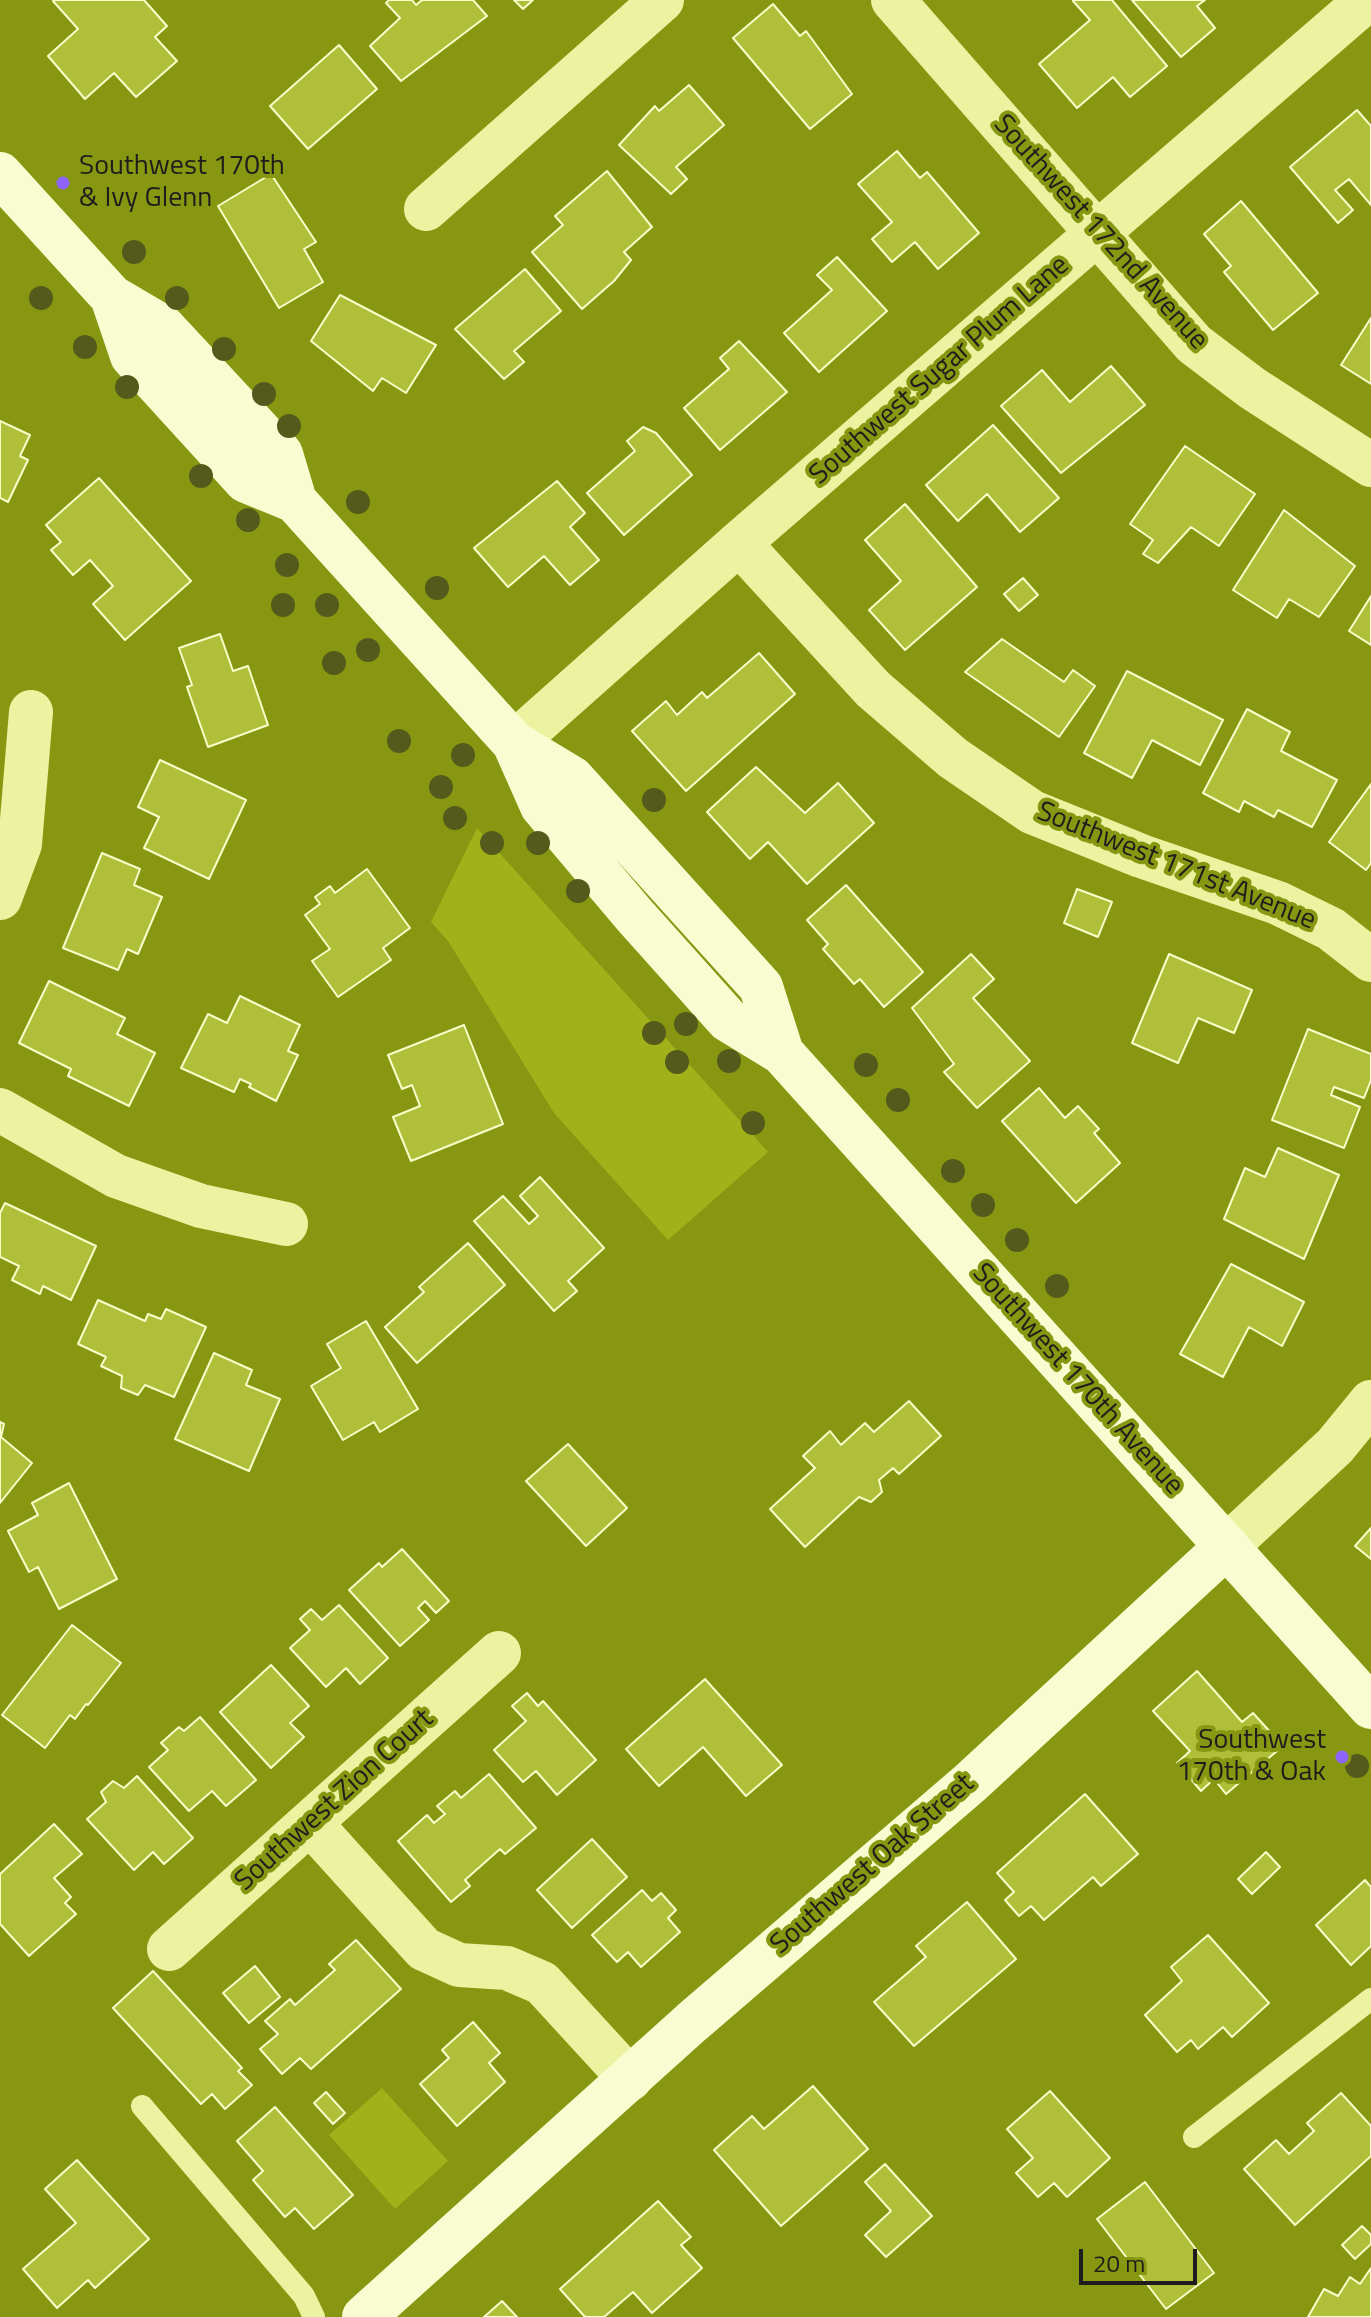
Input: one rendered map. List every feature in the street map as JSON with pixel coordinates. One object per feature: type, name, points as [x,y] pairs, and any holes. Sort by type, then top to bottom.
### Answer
[{"type":"main road","name":"Southwest 170th Avenue","points":[[0,174],[112,297],[163,327],[281,454],[295,501],[514,743],[572,778],[761,987],[782,1053],[1371,1707]]},
{"type":"main road","name":"Southwest Oak Street","points":[[364,2317],[765,1959],[970,1783],[1227,1546]]},
{"type":"street","points":[[426,209],[662,0]]},
{"type":"street","name":"Southwest 172nd Avenue","points":[[893,0],[1194,344],[1252,388],[1371,465]]},
{"type":"street","name":"Southwest Sugar Plum Lane","points":[[514,743],[739,543],[1367,0]]},
{"type":"street","name":"Southwest 171st Avenue","points":[[739,543],[873,689],[953,758],[1032,812],[1141,856],[1278,903],[1331,929],[1371,960]]},
{"type":"street","points":[[0,898],[20,844],[31,712]]},
{"type":"street","points":[[0,1110],[116,1176],[201,1206],[286,1224]]},
{"type":"street","name":"Southwest Oak Street","points":[[1227,1546],[1335,1446],[1371,1402]]},
{"type":"street","name":"Southwest Zion Court","points":[[169,1949],[499,1653]]},
{"type":"street","points":[[311,1824],[424,1949],[459,1965],[507,1968],[542,1983],[630,2079]]},
{"type":"lane","points":[[1194,2137],[1371,1999]]},
{"type":"lane","points":[[142,2106],[304,2296],[314,2317]]},
{"type":"green space","points":[[477,828],[768,1152],[668,1240],[554,1113],[448,941],[431,922]]},
{"type":"green space","points":[[382,2088],[448,2161],[395,2209],[329,2135]]},
{"type":"building","points":[[54,0],[144,0],[167,26],[155,37],[177,61],[136,97],[114,73],[85,99],[48,56],[78,29]]},
{"type":"building","points":[[389,0],[412,0],[416,5],[422,0],[473,0],[487,16],[401,81],[370,46],[400,18],[386,3]]},
{"type":"building","points":[[514,0],[533,0],[523,9]]},
{"type":"building","points":[[1075,0],[1112,0],[1167,66],[1130,97],[1113,77],[1077,108],[1039,64],[1090,20]]},
{"type":"building","points":[[1132,0],[1205,0],[1197,6],[1215,28],[1181,57]]},
{"type":"building","points":[[773,4],[800,36],[806,31],[852,94],[810,129],[733,38]]},
{"type":"building","points":[[339,45],[377,89],[308,149],[270,106]]},
{"type":"building","points":[[689,85],[724,125],[676,167],[687,179],[671,194],[619,145],[655,106],[659,111]]},
{"type":"building","points":[[1357,110],[1371,126],[1371,205],[1349,179],[1335,190],[1353,210],[1338,223],[1290,167]]},
{"type":"building","points":[[897,151],[920,178],[927,172],[979,233],[938,269],[915,242],[892,262],[872,239],[892,222],[858,184]]},
{"type":"building","points":[[607,171],[652,227],[624,252],[631,260],[614,281],[582,309],[532,252],[563,225],[555,216]]},
{"type":"building","points":[[271,174],[316,242],[304,249],[323,282],[279,308],[218,206]]},
{"type":"building","points":[[1241,201],[1318,293],[1273,330],[1224,272],[1231,266],[1204,234]]},
{"type":"building","points":[[837,257],[887,311],[819,372],[784,333],[832,290],[817,275]]},
{"type":"building","points":[[525,269],[561,311],[514,351],[524,362],[504,379],[455,329]]},
{"type":"building","points":[[340,295],[436,345],[406,393],[382,378],[373,391],[311,341]]},
{"type":"building","points":[[1371,318],[1371,384],[1341,365]]},
{"type":"building","points":[[739,341],[787,392],[720,450],[684,408],[729,369],[720,358]]},
{"type":"building","points":[[1111,366],[1145,405],[1061,473],[1001,406],[1042,370],[1070,402]]},
{"type":"building","points":[[0,421],[30,435],[20,456],[28,460],[8,502],[0,498]]},
{"type":"building","points":[[993,425],[1059,498],[1020,532],[987,494],[958,521],[926,485]]},
{"type":"building","points":[[643,427],[656,433],[692,475],[624,535],[587,493],[635,451],[627,441]]},
{"type":"building","points":[[1185,446],[1255,494],[1219,546],[1191,527],[1158,563],[1143,554],[1153,540],[1130,524]]},
{"type":"building","points":[[99,478],[191,581],[125,640],[93,604],[113,586],[90,560],[73,575],[51,550],[61,542],[46,525]]},
{"type":"building","points":[[557,481],[585,513],[570,527],[599,560],[570,585],[544,556],[508,587],[474,548]]},
{"type":"building","points":[[905,504],[977,587],[905,650],[869,610],[901,581],[865,540]]},
{"type":"building","points":[[1284,510],[1355,566],[1319,617],[1289,599],[1277,618],[1233,590]]},
{"type":"building","points":[[1023,578],[1038,595],[1019,611],[1004,594]]},
{"type":"building","points":[[1371,596],[1371,645],[1349,631]]},
{"type":"building","points":[[220,634],[233,671],[248,666],[268,725],[208,747],[187,687],[192,685],[179,648]]},
{"type":"building","points":[[1002,639],[1064,682],[1073,670],[1095,686],[1059,737],[965,672]]},
{"type":"building","points":[[759,653],[795,694],[686,791],[632,731],[666,701],[677,715],[702,692],[707,698]]},
{"type":"building","points":[[1127,671],[1223,720],[1200,765],[1152,740],[1132,778],[1084,753]]},
{"type":"building","points":[[1247,709],[1290,732],[1281,751],[1337,780],[1312,827],[1278,810],[1274,817],[1244,801],[1239,812],[1203,793]]},
{"type":"building","points":[[160,760],[246,800],[209,879],[144,848],[159,817],[138,807]]},
{"type":"building","points":[[756,767],[805,813],[838,783],[874,823],[807,884],[768,842],[750,859],[707,812]]},
{"type":"building","points":[[1371,784],[1371,863],[1366,870],[1329,842]]},
{"type":"building","points":[[102,853],[140,869],[134,885],[162,897],[138,954],[127,949],[118,970],[63,948]]},
{"type":"building","points":[[367,869],[410,928],[383,948],[391,960],[338,997],[312,961],[330,949],[305,915],[320,904],[315,897],[330,886],[335,893]]},
{"type":"building","points":[[846,885],[923,972],[884,1007],[860,979],[854,984],[823,949],[828,944],[807,920]]},
{"type":"building","points":[[1077,889],[1112,902],[1098,937],[1064,923]]},
{"type":"building","points":[[971,954],[994,979],[973,998],[1030,1061],[977,1108],[944,1072],[954,1064],[912,1008]]},
{"type":"building","points":[[1169,954],[1252,990],[1234,1033],[1198,1018],[1178,1063],[1132,1043]]},
{"type":"building","points":[[49,981],[125,1018],[117,1034],[155,1053],[129,1106],[68,1076],[71,1069],[19,1043]]},
{"type":"building","points":[[240,996],[300,1025],[288,1051],[298,1055],[276,1101],[240,1079],[234,1092],[181,1068],[208,1014],[227,1023]]},
{"type":"building","points":[[464,1025],[503,1124],[411,1161],[393,1117],[420,1106],[412,1085],[402,1089],[388,1055]]},
{"type":"building","points":[[1308,1029],[1371,1054],[1371,1080],[1364,1098],[1334,1087],[1331,1095],[1360,1107],[1344,1148],[1272,1120]]},
{"type":"building","points":[[1039,1088],[1065,1118],[1078,1106],[1099,1129],[1094,1133],[1120,1163],[1076,1203],[1002,1121]]},
{"type":"building","points":[[1278,1148],[1339,1175],[1304,1259],[1224,1219],[1245,1168],[1265,1177]]},
{"type":"building","points":[[540,1177],[604,1248],[568,1281],[577,1291],[554,1311],[474,1221],[503,1196],[529,1224],[538,1216],[520,1196]]},
{"type":"building","points":[[5,1203],[96,1246],[71,1300],[43,1286],[40,1294],[12,1280],[19,1266],[0,1257],[0,1213]]},
{"type":"building","points":[[468,1243],[505,1285],[417,1363],[385,1327],[424,1292],[419,1287]]},
{"type":"building","points":[[1231,1264],[1304,1302],[1282,1346],[1249,1327],[1223,1377],[1180,1354]]},
{"type":"building","points":[[98,1300],[145,1321],[148,1314],[161,1319],[166,1309],[206,1327],[174,1397],[145,1385],[138,1395],[121,1388],[122,1376],[101,1366],[106,1357],[78,1344]]},
{"type":"building","points":[[366,1321],[418,1409],[380,1432],[374,1422],[343,1440],[311,1386],[341,1368],[327,1344]]},
{"type":"building","points":[[214,1353],[252,1370],[246,1385],[280,1399],[249,1471],[175,1439]]},
{"type":"building","points":[[909,1401],[941,1436],[899,1474],[893,1468],[879,1480],[882,1492],[871,1502],[859,1497],[805,1547],[770,1509],[815,1468],[803,1456],[830,1431],[841,1445],[865,1423],[874,1432]]},
{"type":"building","points":[[0,1422],[4,1424],[1,1437],[32,1463],[0,1503]]},
{"type":"building","points":[[568,1444],[627,1508],[586,1546],[526,1481]]},
{"type":"building","points":[[69,1483],[117,1579],[59,1609],[38,1567],[29,1572],[8,1531],[38,1515],[32,1503]]},
{"type":"building","points":[[1371,1528],[1371,1559],[1355,1546]]},
{"type":"building","points":[[402,1549],[449,1601],[436,1613],[425,1601],[418,1608],[429,1620],[400,1646],[349,1590],[379,1563],[382,1567]]},
{"type":"building","points":[[339,1605],[388,1658],[360,1684],[346,1668],[326,1687],[290,1648],[310,1630],[300,1619],[311,1609],[322,1620]]},
{"type":"building","points":[[72,1625],[121,1663],[88,1705],[75,1719],[70,1715],[45,1748],[2,1715]]},
{"type":"building","points":[[271,1665],[309,1706],[290,1723],[304,1737],[271,1768],[220,1712]]},
{"type":"building","points":[[1197,1671],[1242,1722],[1253,1713],[1283,1746],[1226,1794],[1214,1779],[1201,1791],[1177,1763],[1190,1751],[1153,1711]]},
{"type":"building","points":[[705,1679],[782,1765],[746,1796],[703,1747],[659,1786],[626,1749]]},
{"type":"building","points":[[527,1693],[538,1706],[543,1701],[596,1760],[557,1795],[536,1771],[523,1782],[494,1750],[526,1721],[512,1706]]},
{"type":"building","points":[[200,1717],[256,1780],[226,1806],[212,1791],[189,1811],[149,1767],[168,1750],[161,1743],[179,1727],[184,1731]]},
{"type":"building","points":[[489,1774],[536,1828],[505,1854],[500,1849],[465,1880],[470,1886],[451,1902],[398,1841],[427,1815],[434,1823],[445,1814],[437,1806],[455,1791],[461,1798]]},
{"type":"building","points":[[137,1776],[193,1838],[164,1864],[153,1852],[134,1870],[87,1819],[106,1802],[101,1792],[113,1781],[124,1788]]},
{"type":"building","points":[[1085,1794],[1138,1854],[1101,1886],[1093,1877],[1044,1920],[1031,1906],[1019,1916],[1005,1900],[1014,1892],[997,1873]]},
{"type":"building","points":[[54,1824],[82,1854],[54,1878],[71,1897],[65,1903],[76,1914],[29,1956],[0,1924],[0,1874]]},
{"type":"building","points":[[592,1839],[627,1877],[572,1928],[537,1890]]},
{"type":"building","points":[[1266,1852],[1280,1867],[1252,1894],[1238,1879]]},
{"type":"building","points":[[1365,1880],[1371,1887],[1371,1946],[1351,1965],[1316,1925]]},
{"type":"building","points":[[642,1890],[652,1901],[661,1893],[676,1910],[668,1918],[680,1932],[641,1967],[628,1952],[617,1962],[592,1935]]},
{"type":"building","points":[[967,1902],[1016,1959],[914,2046],[874,2002],[926,1957],[916,1946]]},
{"type":"building","points":[[1208,1935],[1269,2003],[1232,2037],[1223,2027],[1198,2049],[1191,2040],[1177,2052],[1145,2015],[1182,1981],[1171,1967]]},
{"type":"building","points":[[356,1940],[401,1989],[311,2069],[300,2058],[282,2074],[260,2049],[278,2034],[265,2021],[290,1999],[295,2005],[335,1970],[329,1964]]},
{"type":"building","points":[[255,1966],[280,1997],[249,2023],[223,1993]]},
{"type":"building","points":[[153,1971],[242,2068],[238,2071],[252,2085],[225,2109],[212,2094],[201,2104],[113,2008]]},
{"type":"building","points":[[473,2022],[500,2053],[489,2063],[505,2082],[457,2126],[420,2084],[449,2058],[442,2050]]},
{"type":"building","points":[[813,2086],[868,2149],[781,2226],[714,2150],[752,2116],[764,2129]]},
{"type":"building","points":[[1050,2091],[1110,2158],[1067,2197],[1054,2183],[1038,2197],[1016,2173],[1033,2158],[1007,2129]]},
{"type":"building","points":[[326,2092],[345,2113],[333,2124],[314,2103]]},
{"type":"building","points":[[1341,2093],[1371,2126],[1371,2156],[1295,2225],[1244,2169],[1276,2140],[1289,2154],[1314,2131],[1307,2123]]},
{"type":"building","points":[[275,2107],[353,2195],[314,2229],[295,2208],[285,2217],[253,2180],[263,2171],[237,2141]]},
{"type":"building","points":[[77,2160],[149,2239],[95,2288],[88,2280],[57,2308],[23,2269],[76,2223],[45,2189]]},
{"type":"building","points":[[885,2164],[932,2216],[886,2257],[865,2235],[891,2211],[865,2182]]},
{"type":"building","points":[[1145,2182],[1214,2273],[1166,2309],[1097,2219]]},
{"type":"building","points":[[658,2201],[691,2237],[681,2245],[702,2268],[652,2313],[633,2292],[604,2317],[585,2317],[560,2289]]},
{"type":"building","points":[[1362,2226],[1371,2235],[1371,2244],[1355,2259],[1342,2245]]},
{"type":"building","points":[[1371,2268],[1371,2317],[1308,2317],[1324,2289],[1338,2296],[1350,2277],[1360,2284]]},
{"type":"building","points":[[502,2301],[517,2317],[484,2317]]},
{"type":"place","name":"Southwest 170th & Ivy Glenn","points":[[63,183]]},
{"type":"place","name":"Southwest 170th & Oak","points":[[1342,1757]]}]
